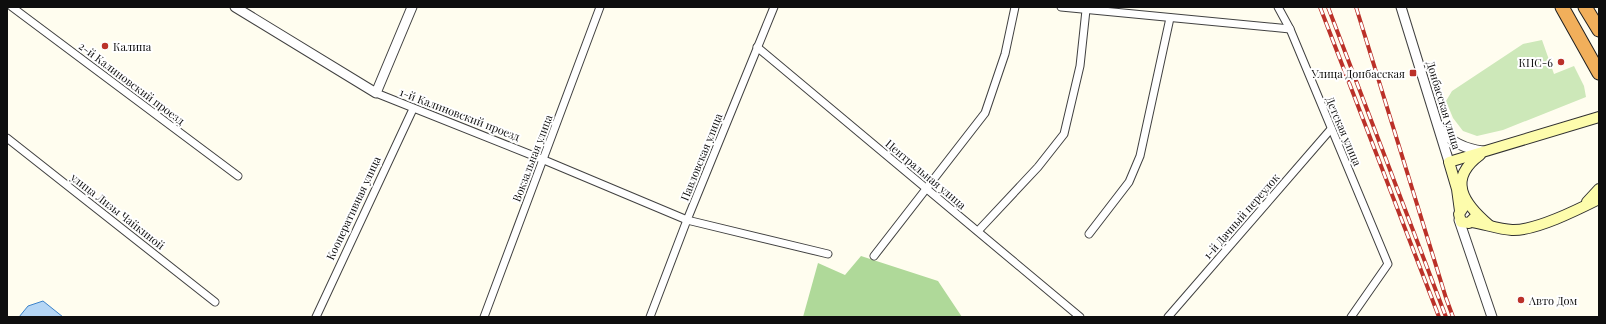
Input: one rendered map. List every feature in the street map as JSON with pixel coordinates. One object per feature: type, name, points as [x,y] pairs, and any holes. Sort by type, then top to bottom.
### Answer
[{"type":"highway","points":[[1562,7],[1599,73]]},
{"type":"highway","points":[[1585,7],[1599,30]]},
{"type":"main road","points":[[1449,162],[1599,117]]},
{"type":"main road","points":[[1461,188],[1464,171],[1472,161],[1485,152]]},
{"type":"main road","name":"Донбасская улица","points":[[1449,162],[1457,189],[1459,215]]},
{"type":"main road","points":[[1452,173],[1473,210],[1490,226]]},
{"type":"main road","points":[[1584,206],[1599,189]]},
{"type":"main road","points":[[1471,223],[1475,217],[1473,210],[1467,207],[1459,215],[1464,223],[1521,230],[1542,223],[1599,199]]},
{"type":"street","name":"2-й Калиновский проезд","points":[[12,7],[238,176]]},
{"type":"street","name":"1-й Калиновский проезд","points":[[235,7],[376,93],[413,109],[544,160],[687,220],[828,254]]},
{"type":"street","points":[[376,93],[412,7]]},
{"type":"street","name":"Вокзальная улица","points":[[484,317],[600,7]]},
{"type":"street","name":"Павловская улица","points":[[650,317],[687,220],[774,7]]},
{"type":"street","points":[[874,256],[986,113],[1006,54],[1015,7]]},
{"type":"street","points":[[1061,7],[1290,29]]},
{"type":"street","name":"Детская улица","points":[[1278,7],[1290,29],[1388,264],[1351,317]]},
{"type":"street","name":"Донбасская улица","points":[[1401,7],[1449,162]]},
{"type":"street","points":[[978,231],[1038,167],[1064,134],[1080,66],[1086,10]]},
{"type":"street","points":[[1089,234],[1129,182],[1140,156],[1170,18]]},
{"type":"street","name":"Центральная улица","points":[[757,47],[1080,317]]},
{"type":"street","name":"Кооперативная улица","points":[[316,317],[413,109]]},
{"type":"street","name":"1-й Дачный переулок","points":[[1168,317],[1331,128]]},
{"type":"street","points":[[1439,128],[1455,143],[1469,149],[1485,152]]},
{"type":"street","name":"улица Лизы Чайкиной","points":[[7,138],[215,302]]},
{"type":"street","name":"Донбасская улица","points":[[1459,215],[1469,250],[1492,317]]},
{"type":"street","name":"Донбасская улица","points":[[1469,250],[1471,223]]},
{"type":"green space","points":[[1542,40],[1554,74],[1574,66],[1584,86],[1586,97],[1503,130],[1477,136],[1463,131],[1453,118],[1446,101],[1452,91],[1523,44]]},
{"type":"green space","points":[[861,256],[938,281],[962,317],[803,317],[818,263],[845,275]]},
{"type":"water","points":[[43,301],[63,317],[19,317],[28,306]]},
{"type":"railway","points":[[1320,7],[1439,317]]},
{"type":"railway","points":[[1328,7],[1446,317]]},
{"type":"railway","points":[[1356,7],[1453,317]]},
{"type":"place","name":"Калина","points":[[105,46]]},
{"type":"place","name":"КНС-6","points":[[1561,62]]},
{"type":"place","name":"Улица Донбасская","points":[[1413,73]]},
{"type":"place","name":"Авто Дом","points":[[1521,300]]}]
